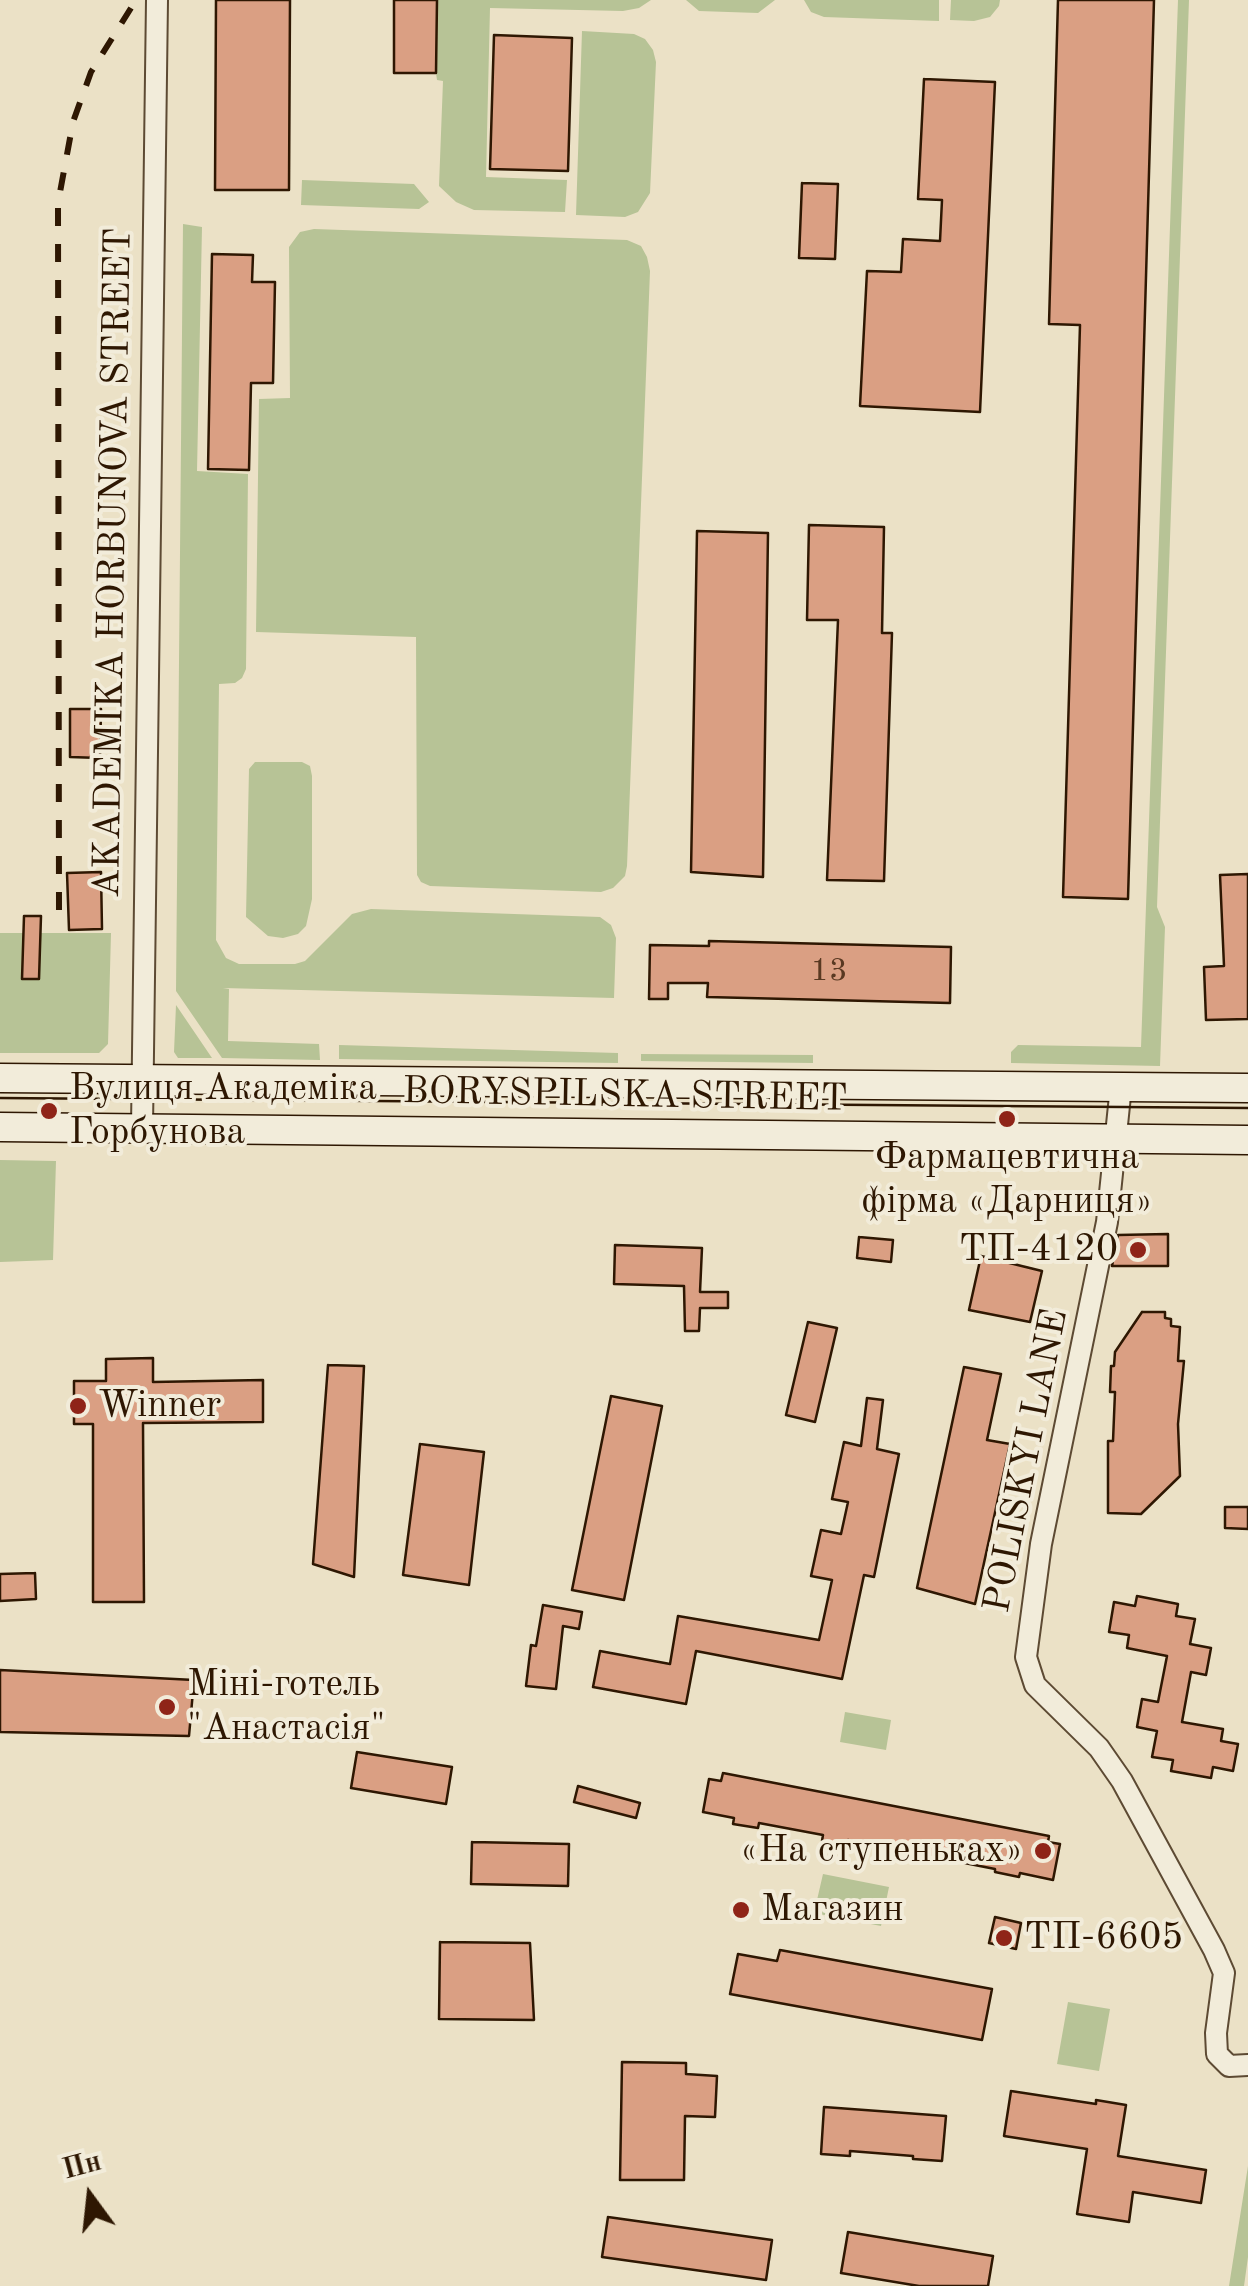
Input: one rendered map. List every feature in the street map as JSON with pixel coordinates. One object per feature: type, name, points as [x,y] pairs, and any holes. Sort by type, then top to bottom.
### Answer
[{"type":"main road","name":"BORYSPILSKA STREET","points":[[0,1078],[1248,1088]]},
{"type":"main road","name":"BORYSPILSKA STREET","points":[[0,1126],[1248,1140]]},
{"type":"street","name":"AKADEMIKA HORBUNOVA STREET","points":[[142,1127],[157,0]]},
{"type":"street","name":"POLISKYI LANE","points":[[1122,1086],[1104,1239],[1041,1544],[1026,1657],[1035,1686],[1099,1748],[1122,1782],[1214,1950],[1224,1973],[1217,2054],[1229,2066],[1248,2065]]},
{"type":"green space","points":[[437,0],[651,0],[639,8],[623,11],[490,8],[486,177],[567,180],[565,212],[474,210],[456,202],[439,186],[443,81],[437,80],[436,73]]},
{"type":"green space","points":[[686,0],[775,0],[758,13],[699,11]]},
{"type":"green space","points":[[804,0],[939,0],[939,21],[824,17],[811,12]]},
{"type":"green space","points":[[951,0],[1000,0],[990,17],[974,21],[950,20]]},
{"type":"green space","points":[[1178,0],[1189,0],[1157,907],[1165,927],[1160,1066],[1011,1063],[1011,1052],[1018,1045],[1141,1047]]},
{"type":"green space","points":[[582,31],[634,34],[645,39],[656,62],[650,193],[638,212],[625,217],[576,215]]},
{"type":"green space","points":[[302,180],[414,184],[429,202],[419,209],[301,205]]},
{"type":"green space","points":[[183,224],[202,227],[197,471],[248,474],[246,669],[235,683],[219,684],[216,940],[226,958],[239,964],[305,961],[352,914],[371,909],[600,917],[611,925],[616,938],[614,998],[223,988],[229,989],[228,1041],[319,1044],[320,1060],[222,1058],[176,991]]},
{"type":"green space","points":[[314,229],[627,240],[641,246],[647,257],[650,271],[627,866],[625,876],[613,888],[601,892],[430,886],[421,882],[417,875],[416,637],[256,632],[259,399],[290,398],[289,247],[300,232]]},
{"type":"green space","points":[[255,762],[302,762],[310,766],[312,776],[312,899],[306,926],[298,934],[283,938],[268,936],[246,917],[249,769]]},
{"type":"green space","points":[[0,933],[111,933],[108,1044],[99,1053],[0,1053]]},
{"type":"green space","points":[[176,1005],[212,1058],[178,1058],[174,1052]]},
{"type":"green space","points":[[339,1045],[618,1053],[618,1063],[339,1059]]},
{"type":"green space","points":[[641,1054],[813,1055],[813,1063],[641,1061]]},
{"type":"green space","points":[[0,1160],[56,1161],[53,1260],[0,1262]]},
{"type":"green space","points":[[845,1712],[891,1720],[886,1750],[840,1742]]},
{"type":"green space","points":[[823,1874],[889,1887],[881,1926],[814,1913]]},
{"type":"green space","points":[[1068,2002],[1110,2009],[1099,2071],[1057,2064]]},
{"type":"green space","points":[[1248,2166],[1248,2257],[1244,2286],[1229,2286]]},
{"type":"building","points":[[216,0],[290,0],[289,190],[215,190]]},
{"type":"building","points":[[394,0],[437,0],[436,73],[394,73]]},
{"type":"building","points":[[1058,0],[1154,0],[1128,899],[1063,897],[1080,325],[1049,324]]},
{"type":"building","points":[[494,35],[572,38],[568,171],[490,169]]},
{"type":"building","points":[[924,79],[995,82],[980,412],[860,406],[867,271],[901,272],[903,239],[940,241],[942,200],[918,199]]},
{"type":"building","points":[[802,183],[838,184],[835,259],[799,258]]},
{"type":"building","points":[[212,254],[253,255],[252,282],[275,282],[273,383],[251,383],[249,470],[208,469]]},
{"type":"building","points":[[809,525],[884,527],[882,633],[892,633],[884,881],[827,880],[838,620],[807,620]]},
{"type":"building","points":[[697,531],[768,533],[763,877],[691,872]]},
{"type":"building","points":[[70,709],[101,709],[100,758],[70,757]]},
{"type":"building","points":[[101,872],[102,929],[69,930],[67,873]]},
{"type":"building","points":[[1248,874],[1248,1019],[1206,1020],[1204,967],[1224,966],[1220,875]]},
{"type":"building","points":[[24,916],[41,916],[39,979],[22,979]]},
{"type":"building","points":[[709,941],[951,947],[950,1003],[707,997],[708,983],[668,983],[668,999],[649,999],[650,945],[709,946]]},
{"type":"building","name":"ТП-4120","points":[[1168,1234],[1168,1266],[1112,1266],[1118,1235]]},
{"type":"building","points":[[859,1237],[893,1240],[891,1262],[857,1258]]},
{"type":"building","points":[[615,1245],[702,1248],[700,1292],[728,1292],[728,1308],[700,1308],[699,1331],[685,1331],[684,1286],[614,1284]]},
{"type":"building","points":[[981,1256],[1042,1271],[1030,1322],[969,1310]]},
{"type":"building","points":[[1142,1312],[1165,1312],[1171,1326],[1180,1327],[1178,1361],[1184,1361],[1178,1424],[1180,1476],[1141,1514],[1108,1513],[1108,1441],[1113,1441],[1115,1392],[1110,1392],[1111,1366],[1115,1352]]},
{"type":"building","points":[[808,1322],[837,1328],[815,1422],[786,1415]]},
{"type":"building","points":[[153,1358],[153,1382],[263,1380],[263,1422],[143,1423],[144,1602],[93,1602],[93,1424],[74,1424],[74,1381],[106,1381],[106,1359]]},
{"type":"building","points":[[328,1365],[364,1366],[354,1577],[313,1564]]},
{"type":"building","points":[[964,1367],[1001,1374],[987,1440],[1010,1444],[975,1604],[917,1588]]},
{"type":"building","points":[[611,1396],[662,1406],[624,1600],[572,1590]]},
{"type":"building","points":[[867,1398],[883,1400],[877,1449],[899,1454],[874,1577],[864,1575],[842,1679],[696,1651],[686,1704],[593,1687],[600,1651],[670,1664],[678,1616],[819,1640],[832,1580],[811,1576],[821,1530],[841,1534],[848,1502],[832,1499],[844,1442],[861,1446]]},
{"type":"building","points":[[420,1444],[484,1452],[469,1585],[403,1575]]},
{"type":"building","points":[[1225,1507],[1248,1507],[1248,1529],[1225,1528]]},
{"type":"building","points":[[35,1573],[36,1599],[0,1601],[0,1574]]},
{"type":"building","points":[[1137,1596],[1178,1604],[1176,1616],[1195,1619],[1190,1644],[1211,1648],[1206,1675],[1191,1672],[1182,1722],[1223,1729],[1221,1741],[1238,1744],[1233,1771],[1213,1767],[1211,1778],[1171,1771],[1173,1760],[1152,1757],[1157,1731],[1137,1727],[1142,1699],[1158,1702],[1167,1656],[1127,1648],[1129,1635],[1109,1632],[1114,1602],[1135,1606]]},
{"type":"building","points":[[543,1605],[582,1612],[579,1629],[563,1626],[556,1689],[526,1686],[531,1645],[536,1646]]},
{"type":"building","points":[[0,1670],[194,1680],[189,1736],[0,1732]]},
{"type":"building","points":[[357,1752],[452,1767],[446,1804],[351,1788]]},
{"type":"building","points":[[723,1773],[1049,1836],[1048,1842],[1060,1844],[1053,1880],[1020,1873],[1019,1877],[934,1857],[933,1861],[908,1857],[908,1852],[848,1840],[847,1846],[822,1841],[823,1835],[759,1823],[758,1828],[733,1824],[734,1818],[703,1812],[709,1779],[721,1781]]},
{"type":"building","points":[[578,1786],[640,1803],[636,1818],[574,1802]]},
{"type":"building","points":[[472,1842],[569,1844],[568,1886],[471,1884]]},
{"type":"building","name":"ТП-6605","points":[[995,1917],[1021,1923],[1016,1949],[989,1943]]},
{"type":"building","points":[[440,1942],[530,1943],[534,2020],[439,2019]]},
{"type":"building","points":[[780,1950],[992,1989],[982,2040],[730,1994],[738,1954],[777,1961]]},
{"type":"building","points":[[622,2062],[686,2063],[686,2074],[717,2076],[715,2117],[685,2116],[684,2180],[620,2180]]},
{"type":"building","points":[[1011,2091],[1126,2105],[1118,2156],[1206,2170],[1201,2203],[1133,2192],[1129,2222],[1077,2214],[1087,2149],[1004,2136]]},
{"type":"building","points":[[824,2107],[946,2116],[942,2161],[850,2151],[850,2156],[821,2154]]},
{"type":"building","points":[[608,2217],[772,2240],[766,2280],[602,2257]]},
{"type":"building","points":[[848,2232],[993,2256],[988,2286],[919,2286],[841,2273]]},
{"type":"tram line","points":[[0,1098],[1248,1108]]},
{"type":"railway","points":[[59,910],[58,203],[73,122],[91,72],[136,0]]},
{"type":"place","name":"Вулиця Академіка Горбунова","points":[[49,1111]]},
{"type":"place","name":"Фармацевтична фірма «Дарниця»","points":[[1007,1119]]},
{"type":"place","name":"ТП-4120","points":[[1138,1250]]},
{"type":"place","name":"Winner","points":[[78,1406]]},
{"type":"place","name":"Міні-готель \"Анастасія\"","points":[[167,1707]]},
{"type":"place","name":"«На ступеньках»","points":[[1043,1851]]},
{"type":"place","name":"Магазин","points":[[741,1910]]},
{"type":"place","name":"ТП-6605","points":[[1004,1938]]}]
